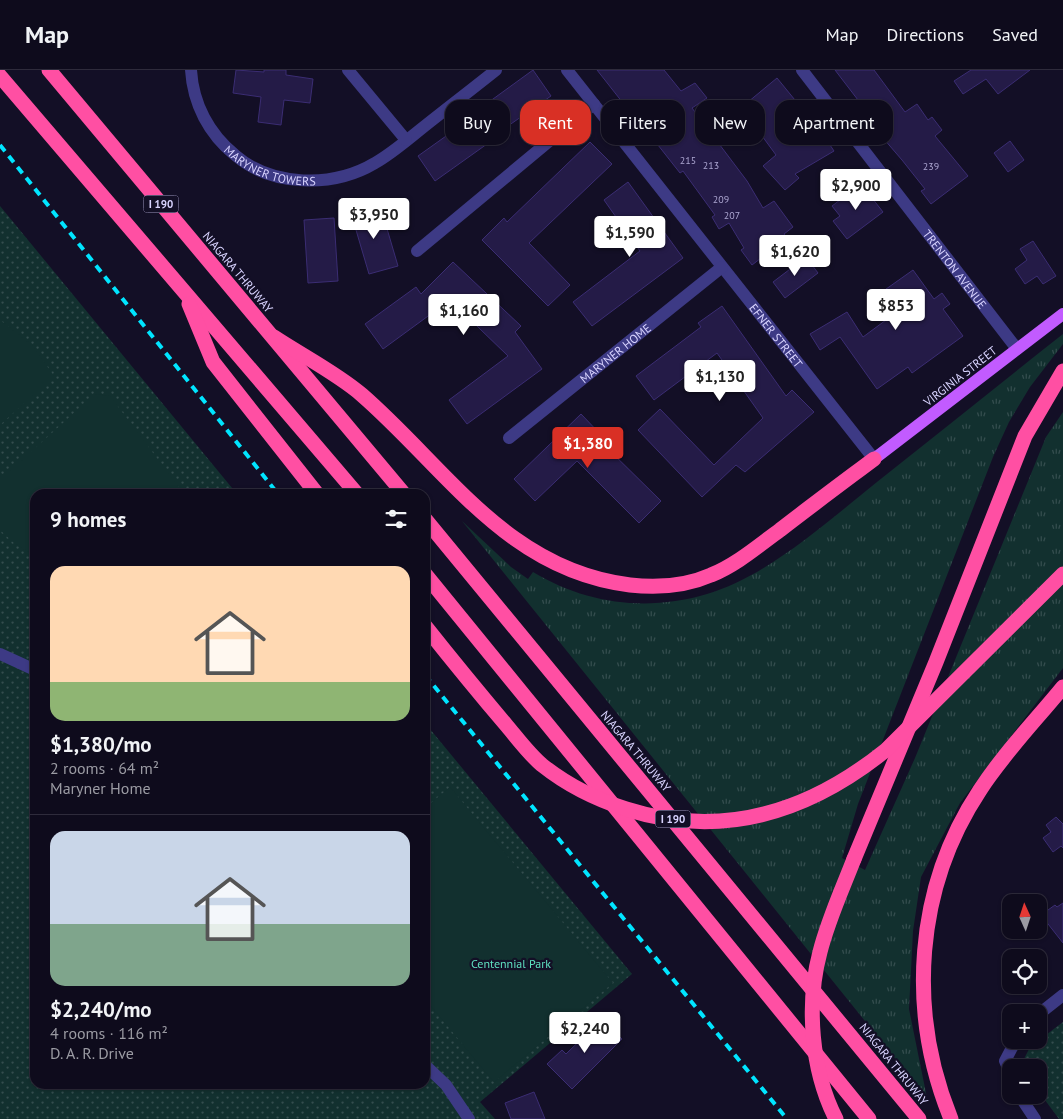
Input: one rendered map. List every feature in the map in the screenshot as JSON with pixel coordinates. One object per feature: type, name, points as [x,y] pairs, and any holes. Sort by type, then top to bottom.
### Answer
[{"type":"highway","name":"NIAGARA THRUWAY","points":[[49,70],[400,489]]},
{"type":"highway","points":[[0,76],[353,489]]},
{"type":"highway","points":[[183,291],[213,362],[313,489]]},
{"type":"highway","points":[[274,337],[361,394],[434,468],[500,528],[560,567],[614,583],[664,586],[690,583],[712,575],[742,558],[874,459]]},
{"type":"highway","points":[[836,1119],[817,1058],[813,1007],[820,952],[854,859],[936,662],[1025,436],[1063,371]]},
{"type":"highway","name":"NIAGARA THRUWAY","points":[[430,525],[919,1119]]},
{"type":"highway","points":[[430,632],[530,752],[559,777],[580,790],[606,802],[646,815],[706,823],[740,820],[777,812],[808,800],[838,785],[866,766],[886,750],[1063,574]]},
{"type":"highway","name":"I 190","points":[[430,580],[869,1119]]},
{"type":"highway","points":[[950,1119],[930,1056],[924,1016],[926,944],[935,888],[956,832],[981,789],[1063,687]]},
{"type":"main road","name":"VIRGINIA STREET","points":[[874,459],[1063,314]]},
{"type":"street","name":"MARYNER TOWERS","points":[[191,70],[196,100],[208,126],[231,152],[244,163],[264,174],[291,180],[338,177],[374,164],[396,149],[496,70]]},
{"type":"street","points":[[348,70],[406,140]]},
{"type":"street","name":"EFNER STREET","points":[[567,70],[874,459]]},
{"type":"street","name":"TRENTON AVENUE","points":[[802,70],[1017,349]]},
{"type":"street","points":[[417,251],[594,104]]},
{"type":"street","name":"MARYNER HOME","points":[[509,438],[722,267]]},
{"type":"street","points":[[0,654],[30,668]]},
{"type":"street","points":[[1047,1008],[1063,996]]},
{"type":"street","points":[[430,1070],[446,1085],[469,1119]]},
{"type":"street","points":[[1025,1104],[1035,1119]]},
{"type":"green space","name":"Centennial Park","points":[[0,206],[233,489],[30,489],[30,1089],[430,1089],[430,729],[632,974],[480,1102],[495,1119],[0,1119]]},
{"type":"green space","points":[[0,320],[32,345],[54,376],[0,425]]},
{"type":"green space","points":[[1063,334],[1063,344],[1030,387],[1009,422],[993,457],[858,804],[842,858],[865,870],[915,758],[1046,437],[1063,412],[1063,668],[960,803],[921,877],[913,931],[909,1009],[927,1098],[462,521],[511,567],[528,579],[533,572],[553,583],[574,591],[617,602],[662,603],[707,594],[730,586],[752,575],[796,546]]},
{"type":"green space","points":[[95,394],[110,396],[180,489],[30,489],[30,553],[14,543],[0,530],[0,480]]},
{"type":"green space","points":[[450,787],[613,983],[494,1082],[430,1005],[430,804]]},
{"type":"green space","points":[[1063,1022],[1063,1119],[1059,1119],[1047,1103],[1047,1059],[1024,1059],[1029,1049],[1047,1049],[1047,1034]]},
{"type":"building","points":[[236,70],[264,72],[264,70],[286,70],[286,75],[313,79],[310,103],[284,100],[281,125],[258,122],[261,97],[233,93]]},
{"type":"building","points":[[533,70],[551,96],[545,100],[520,100],[520,118],[510,125],[510,100],[492,100]]},
{"type":"building","points":[[597,70],[664,70],[681,91],[695,83],[707,98],[695,100],[695,106],[692,108],[695,112],[695,145],[720,145],[747,181],[763,208],[774,201],[793,227],[784,234],[787,238],[752,265],[741,250],[744,248],[729,223],[719,229],[712,217],[715,215],[683,171],[680,173],[658,145],[685,145],[685,100],[621,100]]},
{"type":"building","points":[[835,70],[874,70],[905,112],[917,104],[928,120],[932,117],[942,130],[935,136],[968,176],[931,204],[921,191],[925,189],[889,145],[893,145],[893,100],[858,100]]},
{"type":"building","points":[[971,70],[1030,70],[998,94],[986,79],[963,94],[954,81]]},
{"type":"building","points":[[777,78],[795,100],[775,100],[775,145],[830,145],[834,151],[795,174],[799,178],[785,190],[763,166],[776,155],[765,140],[765,100],[750,100]]},
{"type":"building","points":[[445,137],[445,145],[486,145],[435,181],[418,156]]},
{"type":"building","points":[[1010,141],[1024,160],[1008,172],[994,153]]},
{"type":"building","points":[[591,143],[612,164],[529,243],[570,285],[548,306],[482,240],[504,218],[507,222],[587,145],[591,145]]},
{"type":"building","points":[[628,182],[683,258],[592,326],[573,302],[640,251],[604,200]]},
{"type":"building","points":[[861,184],[883,212],[847,239],[833,221],[840,216],[832,206]]},
{"type":"building","points":[[380,205],[398,266],[369,274],[351,213]]},
{"type":"building","points":[[334,218],[338,281],[308,283],[304,220]]},
{"type":"building","points":[[1033,241],[1056,276],[1043,284],[1037,276],[1025,284],[1015,269],[1027,260],[1020,249]]},
{"type":"building","points":[[806,257],[818,273],[785,298],[773,282]]},
{"type":"building","points":[[453,262],[521,326],[515,332],[542,369],[467,424],[449,400],[508,356],[450,300],[383,349],[365,324],[416,287],[421,294]]},
{"type":"building","points":[[913,270],[934,299],[942,293],[950,304],[943,309],[963,336],[912,373],[908,367],[877,389],[840,337],[820,350],[810,334],[847,312],[863,337],[886,320],[872,299]]},
{"type":"building","points":[[722,306],[786,396],[792,390],[814,412],[745,472],[736,465],[702,497],[638,430],[660,409],[714,465],[763,418],[717,353],[654,400],[636,376],[701,327],[698,323]]},
{"type":"building","points":[[581,414],[602,436],[599,440],[661,501],[639,523],[577,461],[535,501],[514,479]]},
{"type":"building","points":[[1056,817],[1063,824],[1063,848],[1061,846],[1053,852],[1043,838],[1051,832],[1046,825]]},
{"type":"building","points":[[1063,903],[1063,943],[1048,924],[1048,910],[1055,905],[1057,907]]},
{"type":"building","points":[[602,1019],[622,1039],[572,1089],[547,1064],[562,1050],[566,1054]]},
{"type":"building","points":[[534,1092],[545,1119],[511,1119],[505,1103]]},
{"type":"railway","points":[[0,145],[274,489]]},
{"type":"railway","points":[[430,681],[787,1119]]}]
